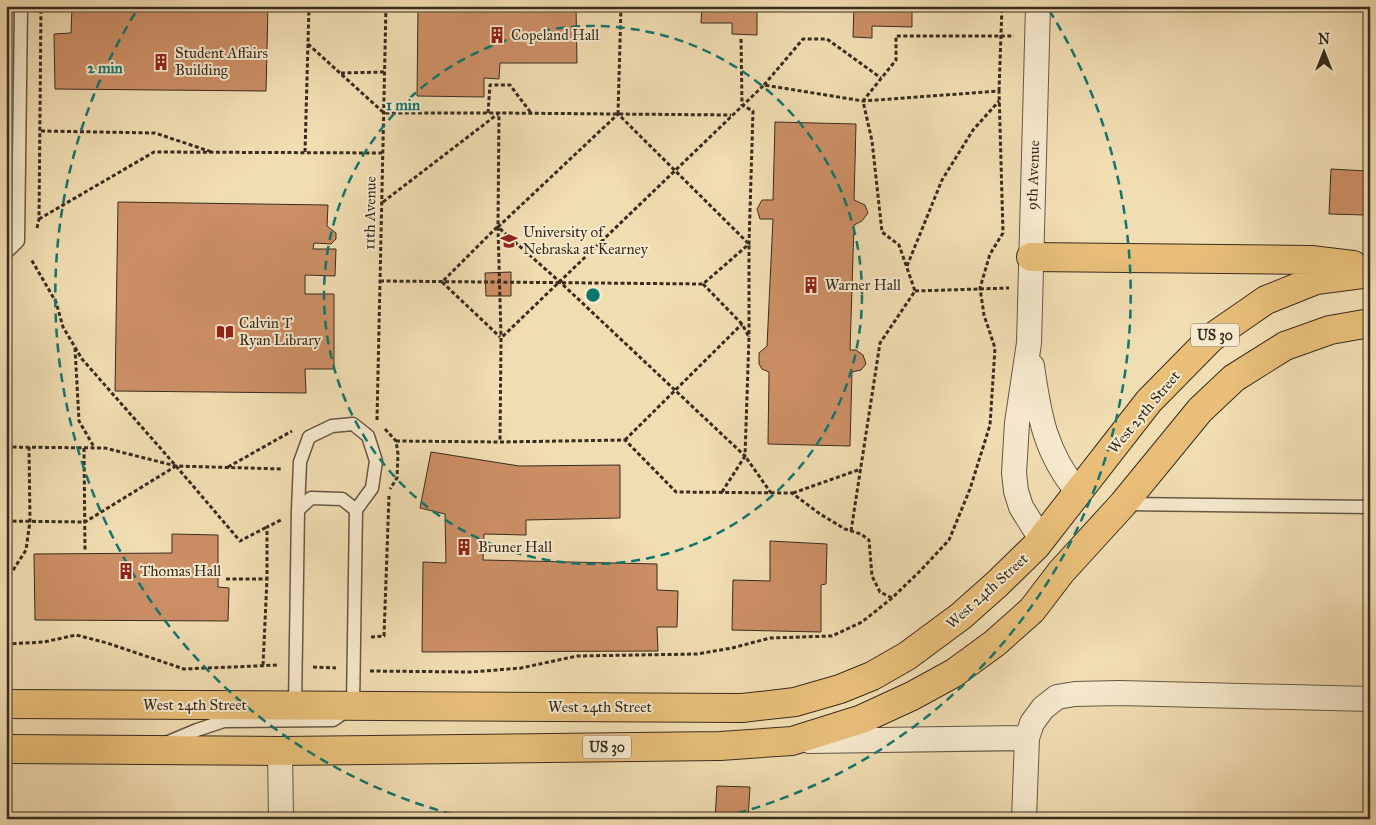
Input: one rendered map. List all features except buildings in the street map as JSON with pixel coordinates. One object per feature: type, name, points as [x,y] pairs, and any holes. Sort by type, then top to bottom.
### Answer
[{"type":"main road","points":[[1031,257],[1311,260],[1370,267]]},
{"type":"main road","name":"West 25th Street","points":[[1103,462],[1149,401],[1211,338],[1266,300],[1316,280],[1370,273]]},
{"type":"main road","name":"US 30","points":[[6,749],[280,750],[720,746],[792,741],[862,719],[912,696],[954,673],[995,643],[1032,610],[1061,572],[1123,504],[1200,410],[1234,378],[1284,346],[1330,330],[1370,323]]},
{"type":"main road","name":"West 24th Street","points":[[6,704],[742,708],[795,702],[872,676],[907,656],[961,616],[997,584],[1041,539],[1103,462]]},
{"type":"main road","points":[[1061,572],[1082,531],[1084,505],[1078,492]]},
{"type":"street","name":"9th Avenue","points":[[1038,6],[1029,344],[1018,414],[1014,473],[1016,491],[1021,507],[1041,539]]},
{"type":"street","name":"9th Avenue","points":[[1029,344],[1036,395],[1051,450],[1060,468],[1078,492]]},
{"type":"street","points":[[1024,819],[1027,738],[1032,723],[1043,708],[1057,698],[1074,694],[1370,699]]},
{"type":"street","points":[[792,741],[1027,738]]},
{"type":"street","points":[[280,750],[280,819]]},
{"type":"lane","points":[[6,254],[18,241],[21,6]]},
{"type":"lane","points":[[149,750],[224,721],[333,720],[354,706],[356,510],[372,488],[376,462],[368,436],[353,424],[332,426],[309,437],[300,462],[295,705]]},
{"type":"lane","points":[[298,510],[311,498],[324,497],[342,499],[356,510]]},
{"type":"lane","points":[[1123,504],[1370,507]]},
{"type":"path","points":[[305,152],[309,6]]},
{"type":"path","name":"11th Avenue","points":[[376,420],[386,6]]},
{"type":"path","points":[[442,282],[618,114],[621,6]]},
{"type":"path","points":[[6,644],[44,642],[76,635],[107,643],[184,670],[263,665],[297,665],[370,671],[471,672],[521,668],[577,656],[697,654],[732,648],[770,638],[832,636],[862,622],[892,598],[949,540],[970,489],[990,425],[995,348],[984,315],[980,288],[990,254],[1003,233],[1000,100],[1002,6]]},
{"type":"path","points":[[863,101],[896,60],[896,36],[1001,35],[1037,38]]},
{"type":"path","points":[[501,338],[764,85],[803,40],[827,39],[881,78]]},
{"type":"path","points":[[741,40],[742,105]]},
{"type":"path","points":[[308,44],[384,113],[732,115]]},
{"type":"path","points":[[341,73],[384,72]]},
{"type":"path","points":[[488,113],[490,85],[510,85],[531,113]]},
{"type":"path","points":[[764,85],[863,101],[1000,91]]},
{"type":"path","points":[[907,267],[942,180],[973,130],[1000,100]]},
{"type":"path","points":[[863,101],[872,141],[882,232],[899,245],[915,291]]},
{"type":"path","points":[[721,493],[745,456],[752,111],[742,105]]},
{"type":"path","points":[[382,202],[499,113]]},
{"type":"path","points":[[499,113],[500,442]]},
{"type":"path","points":[[618,114],[749,244]]},
{"type":"path","points":[[41,131],[155,133],[215,153]]},
{"type":"path","points":[[39,220],[154,152],[382,153]]},
{"type":"path","points":[[498,227],[560,282],[745,456],[772,494]]},
{"type":"path","points":[[380,281],[703,284],[749,244]]},
{"type":"path","points":[[31,259],[56,302],[63,327],[82,359],[240,541],[286,518]]},
{"type":"path","points":[[442,282],[501,338]]},
{"type":"path","points":[[703,284],[742,324],[748,337]]},
{"type":"path","points":[[915,291],[980,288],[1030,289]]},
{"type":"path","points":[[851,531],[880,344],[915,291]]},
{"type":"path","points":[[367,637],[384,636],[388,499],[391,488],[397,478],[398,454],[396,440],[500,442],[625,440],[742,324]]},
{"type":"path","points":[[75,348],[79,421],[94,448]]},
{"type":"path","points":[[227,467],[293,430]]},
{"type":"path","points":[[625,440],[676,492],[792,493],[861,468]]},
{"type":"path","points":[[6,447],[105,448],[176,466],[288,469]]},
{"type":"path","points":[[6,581],[26,550],[30,521],[29,447]]},
{"type":"path","points":[[84,448],[86,550]]},
{"type":"path","points":[[6,521],[85,522],[176,466]]},
{"type":"path","points":[[792,493],[820,514],[845,529],[861,534],[869,540],[872,576],[880,592],[892,598]]},
{"type":"path","points":[[263,665],[267,580],[267,527]]},
{"type":"path","points":[[226,579],[267,580]]},
{"type":"path","points":[[369,663],[370,671]]},
{"type":"place","name":"Copeland Hall","points":[[497,35]]},
{"type":"place","name":"Student Affairs Building","points":[[161,62]]},
{"type":"place","name":"University of Nebraska at Kearney","points":[[509,241]]},
{"type":"place","name":"Warner Hall","points":[[811,285]]},
{"type":"place","name":"Calvin T Ryan Library","points":[[225,332]]},
{"type":"place","name":"Bruner Hall","points":[[464,547]]},
{"type":"place","name":"Thomas Hall","points":[[126,571]]}]
